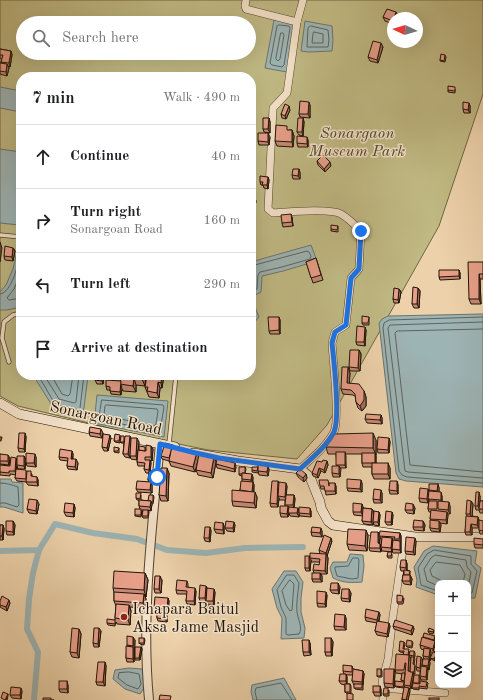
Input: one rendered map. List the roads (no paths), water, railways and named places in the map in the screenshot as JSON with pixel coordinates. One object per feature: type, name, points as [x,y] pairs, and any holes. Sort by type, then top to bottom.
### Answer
[{"type":"main road","name":"Sonargoan Road","points":[[0,403],[19,414],[164,444],[196,453],[219,458],[300,469]]},
{"type":"main road","points":[[300,469],[310,477],[321,508],[328,522],[333,525],[415,537],[483,537]]},
{"type":"street","points":[[246,0],[246,9],[297,22]]},
{"type":"street","points":[[300,469],[327,443],[334,431],[336,409],[332,343],[335,332],[346,325],[351,278],[359,269],[361,244],[361,231],[343,215],[336,212],[324,210],[273,213],[268,209],[273,108],[288,93],[297,22],[303,0]]},
{"type":"street","points":[[149,700],[147,679],[147,608],[151,549],[164,444]]},
{"type":"street","points":[[383,700],[382,682],[388,659],[405,536]]},
{"type":"street","points":[[382,688],[445,693]]},
{"type":"lane","points":[[0,235],[16,237]]},
{"type":"lane","points":[[9,362],[2,338],[4,322],[16,314]]},
{"type":"lane","points":[[164,444],[175,380]]},
{"type":"water","points":[[274,20],[295,23],[287,72],[265,68]]},
{"type":"water","points":[[305,21],[332,26],[332,51],[301,51]]},
{"type":"water","points":[[0,87],[16,90],[16,111],[0,108]]},
{"type":"water","points":[[0,149],[16,151],[16,225],[0,223]]},
{"type":"water","points":[[311,245],[317,261],[262,276],[261,292],[256,294],[256,261]]},
{"type":"water","points":[[16,256],[16,308],[0,310],[0,292],[6,285],[13,269]]},
{"type":"water","points":[[256,310],[259,317],[256,320]]},
{"type":"water","points":[[483,314],[483,487],[406,481],[399,479],[396,473],[379,323],[382,319],[388,316]]},
{"type":"water","points":[[36,380],[87,380],[83,415],[53,407]]},
{"type":"water","points":[[97,395],[168,401],[164,437],[94,423]]},
{"type":"water","points":[[0,479],[11,479],[12,482],[23,483],[23,513],[0,507]]},
{"type":"water","points":[[433,546],[477,551],[475,563],[481,568],[475,598],[471,598],[471,580],[435,580],[435,594],[416,587],[417,580],[414,567],[424,551]]},
{"type":"water","points":[[350,554],[363,555],[364,566],[362,582],[340,581],[333,578],[330,568],[333,562],[347,562]]},
{"type":"water","points":[[284,571],[296,571],[303,582],[301,612],[305,628],[304,638],[281,639],[282,618],[277,608],[272,589]]},
{"type":"water","points":[[129,668],[142,669],[146,685],[140,694],[125,689],[113,679],[115,670]]},
{"type":"water","points":[[284,678],[296,700],[253,700],[251,692],[252,685]]},
{"type":"waterway","points":[[0,551],[39,550],[55,524],[93,533],[137,539],[167,550],[206,553],[245,548],[303,547]]},
{"type":"waterway","points":[[34,700],[38,652],[27,629],[29,599],[33,573],[39,550]]},
{"type":"place","name":"Ichapara Baitul Aksa Jame Masjid","points":[[124,617]]},
{"type":"park label","name":"Sonargaon Museum Park","points":[[357,141]]}]
